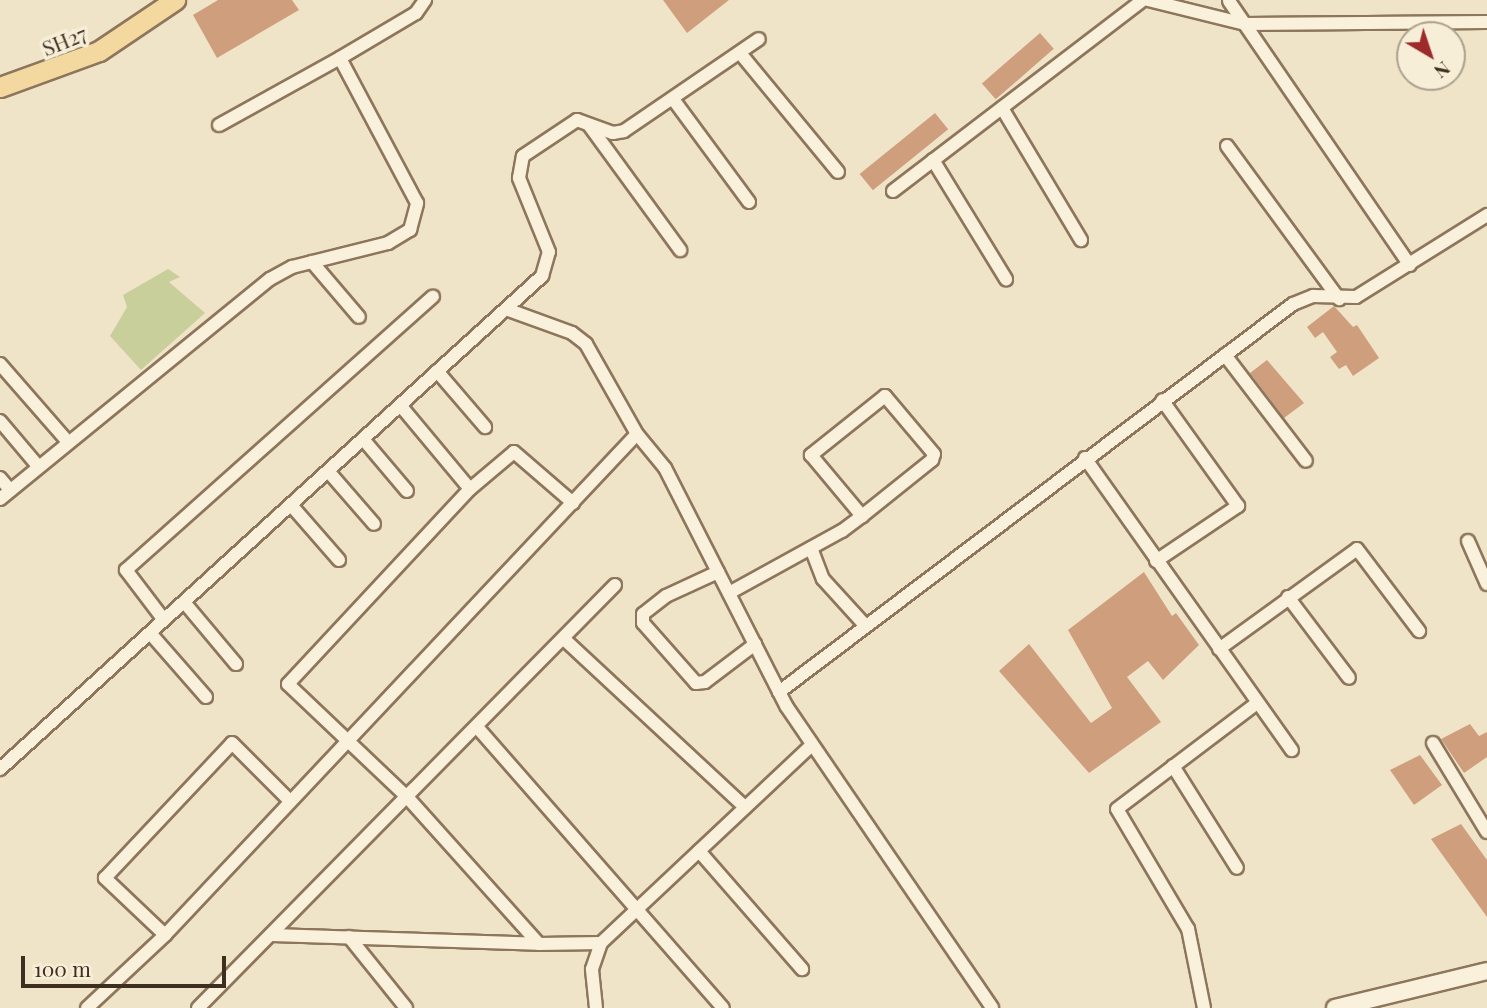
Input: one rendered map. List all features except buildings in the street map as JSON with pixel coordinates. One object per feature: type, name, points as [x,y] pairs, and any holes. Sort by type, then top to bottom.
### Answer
[{"type":"main road","name":"SH27","points":[[0,87],[99,51],[175,0]]},
{"type":"street","points":[[219,125],[416,12],[425,0]]},
{"type":"street","points":[[893,191],[1146,0],[1245,24],[1487,22]]},
{"type":"street","points":[[1229,1],[1410,265]]},
{"type":"street","points":[[0,769],[542,276],[549,258],[519,178],[518,163],[526,153],[573,122],[587,122],[618,133],[673,99],[759,39]]},
{"type":"street","points":[[740,53],[838,172]]},
{"type":"street","points":[[0,478],[5,495],[251,293],[282,272],[402,237],[417,214],[417,203],[340,58]]},
{"type":"street","points":[[673,99],[748,202]]},
{"type":"street","points":[[1002,107],[1082,240]]},
{"type":"street","points":[[587,122],[680,250]]},
{"type":"street","points":[[1227,146],[1339,299]]},
{"type":"street","points":[[933,160],[1006,279]]},
{"type":"street","points":[[779,692],[864,624],[1304,297],[1339,299],[1366,292],[1487,215]]},
{"type":"street","points":[[312,262],[359,317]]},
{"type":"street","points":[[164,620],[126,577],[128,567],[433,296]]},
{"type":"street","points":[[506,309],[579,338],[637,434],[665,468],[779,692],[992,1008]]},
{"type":"street","points":[[1225,355],[1306,461]]},
{"type":"street","points":[[0,365],[68,442]]},
{"type":"street","points":[[437,372],[485,426]]},
{"type":"street","points":[[729,593],[811,548],[862,516],[934,457],[885,396],[811,455],[862,516]]},
{"type":"street","points":[[1156,561],[1238,506],[1162,400]]},
{"type":"street","points":[[400,405],[470,489]]},
{"type":"street","points":[[0,422],[38,466]]},
{"type":"street","points":[[87,1008],[165,935],[637,434]]},
{"type":"street","points":[[363,439],[407,491]]},
{"type":"street","points":[[539,944],[407,797],[288,684],[470,489],[514,452],[573,503]]},
{"type":"street","points":[[1085,458],[1292,750]]},
{"type":"street","points":[[328,471],[374,524]]},
{"type":"street","points":[[291,505],[339,560]]},
{"type":"street","points":[[1468,541],[1487,584]]},
{"type":"street","points":[[811,548],[823,579],[864,624]]},
{"type":"street","points":[[1219,649],[1357,549],[1419,631]]},
{"type":"street","points":[[718,572],[666,596],[643,614],[643,623],[696,683],[755,645]]},
{"type":"street","points":[[207,1005],[271,934],[615,585]]},
{"type":"street","points":[[1288,597],[1349,678]]},
{"type":"street","points":[[184,602],[236,664]]},
{"type":"street","points":[[150,633],[206,697]]},
{"type":"street","points":[[564,639],[745,807]]},
{"type":"street","points":[[1204,1008],[1188,929],[1117,809],[1257,703]]},
{"type":"street","points":[[477,727],[723,1008]]},
{"type":"street","points":[[165,935],[104,878],[232,743],[290,801]]},
{"type":"street","points":[[1433,743],[1487,832]]},
{"type":"street","points":[[596,1008],[592,969],[601,943],[812,744]]},
{"type":"street","points":[[1173,766],[1237,868]]},
{"type":"street","points":[[699,851],[802,969]]},
{"type":"street","points":[[271,934],[539,944],[601,943]]},
{"type":"street","points":[[349,937],[406,1008]]},
{"type":"street","points":[[1335,1008],[1487,971]]},
{"type":"green space","points":[[168,269],[180,277],[169,282],[205,313],[141,370],[110,336],[127,307],[123,295]]}]
